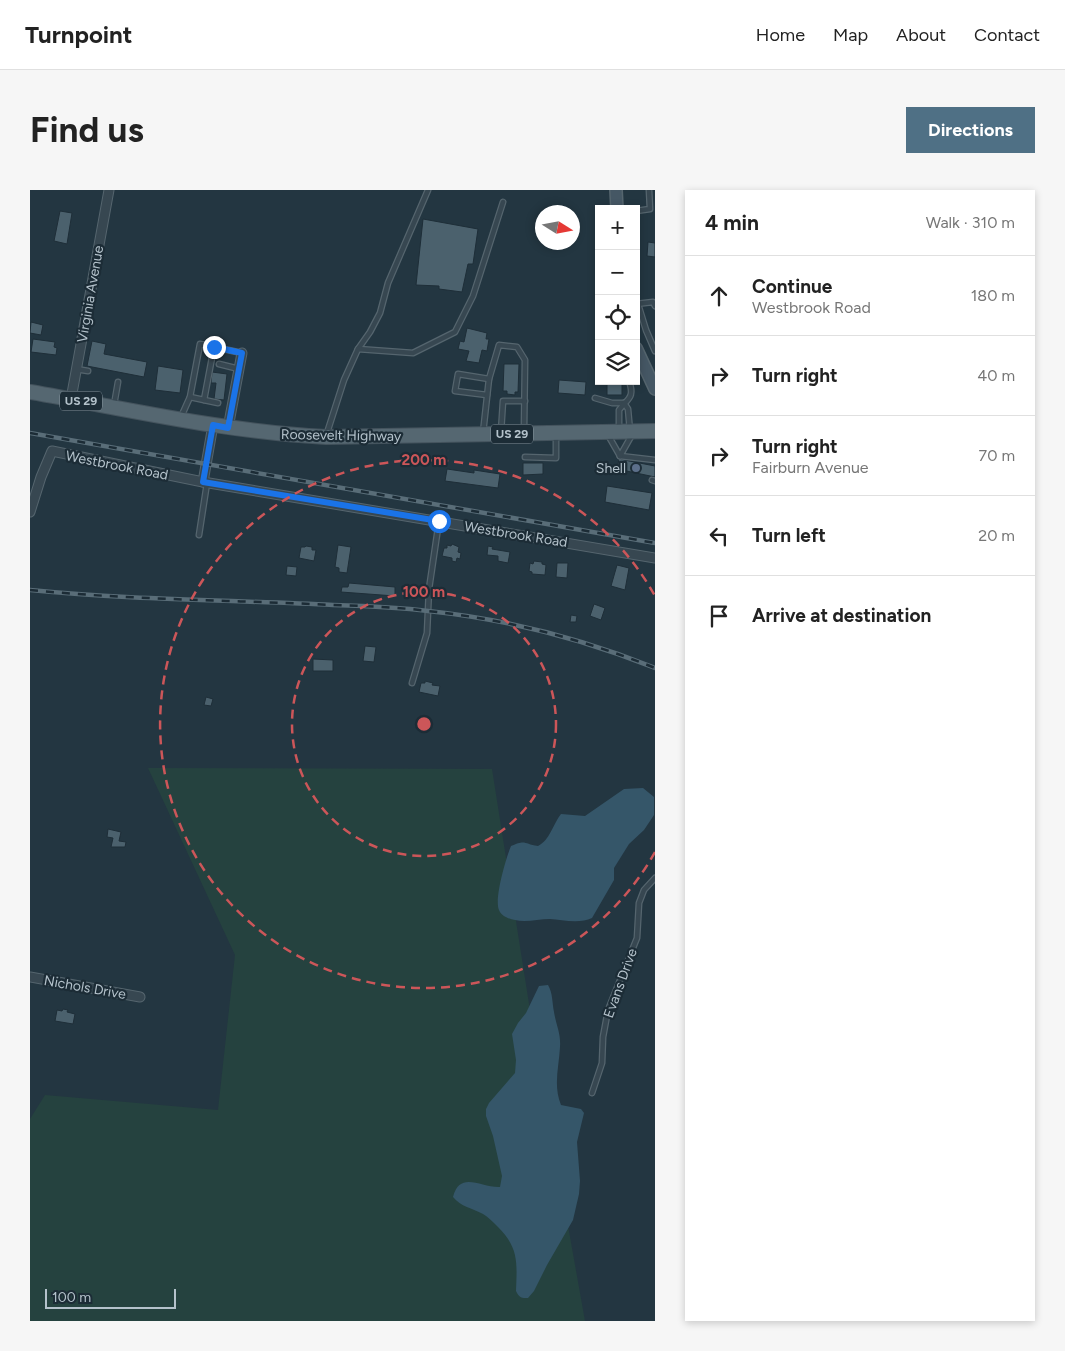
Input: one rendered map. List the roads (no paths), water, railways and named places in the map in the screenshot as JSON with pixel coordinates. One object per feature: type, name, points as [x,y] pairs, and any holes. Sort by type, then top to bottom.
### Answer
[{"type":"main road","name":"Roosevelt Highway","points":[[30,392],[228,428],[276,434],[326,437],[655,431]]},
{"type":"street","name":"Virginia Avenue","points":[[71,399],[109,190]]},
{"type":"street","points":[[616,190],[617,205]]},
{"type":"street","points":[[228,428],[242,353]]},
{"type":"street","points":[[640,356],[653,381]]},
{"type":"street","points":[[205,482],[213,425]]},
{"type":"street","name":"Westbrook Road","points":[[30,509],[52,452],[205,482],[655,558]]},
{"type":"street","name":"Nichols Drive","points":[[30,977],[140,996]]},
{"type":"lane","points":[[326,437],[344,380],[358,349],[380,313],[388,283],[428,190]]},
{"type":"lane","points":[[649,190],[652,210]]},
{"type":"lane","points":[[358,349],[413,353],[455,332],[473,296],[503,202]]},
{"type":"lane","points":[[640,304],[653,302],[655,306]]},
{"type":"lane","points":[[640,312],[655,350]]},
{"type":"lane","points":[[180,419],[190,397],[200,344],[242,353]]},
{"type":"lane","points":[[483,434],[486,395],[499,345],[517,346],[525,360],[524,434]]},
{"type":"lane","points":[[204,400],[214,347]]},
{"type":"lane","points":[[219,364],[239,369]]},
{"type":"lane","points":[[76,369],[88,371]]},
{"type":"lane","points":[[486,395],[455,391],[458,374],[489,379]]},
{"type":"lane","points":[[114,406],[118,382]]},
{"type":"lane","points":[[620,456],[622,431],[619,410],[630,399],[632,392],[630,385]]},
{"type":"lane","points":[[190,397],[218,403]]},
{"type":"lane","points":[[595,398],[612,403],[624,403]]},
{"type":"lane","points":[[500,434],[504,401],[525,401]]},
{"type":"lane","points":[[620,456],[622,431],[628,409],[624,403]]},
{"type":"lane","points":[[525,457],[556,458],[556,433]]},
{"type":"lane","points":[[620,456],[655,460]]},
{"type":"lane","points":[[199,535],[205,482]]},
{"type":"lane","points":[[412,683],[427,633],[429,589],[439,521]]},
{"type":"lane","name":"Evans Drive","points":[[592,1093],[602,1063],[603,1037],[608,1010],[637,938],[639,903],[644,890],[655,878]]},
{"type":"water","points":[[643,788],[654,797],[654,815],[644,830],[629,844],[614,868],[614,880],[592,918],[577,921],[550,919],[519,921],[510,919],[502,914],[498,905],[499,888],[511,846],[522,842],[538,846],[546,840],[561,814],[585,816],[624,789]]},
{"type":"water","points":[[548,985],[552,995],[560,1037],[557,1076],[559,1098],[561,1105],[581,1109],[584,1113],[577,1142],[580,1181],[573,1220],[534,1291],[528,1298],[524,1298],[516,1291],[517,1272],[515,1256],[510,1242],[485,1215],[463,1205],[453,1197],[456,1189],[466,1182],[500,1187],[502,1176],[493,1136],[486,1116],[486,1109],[515,1073],[516,1060],[512,1034],[526,1013],[539,986]]},
{"type":"railway","points":[[30,433],[655,543]]},
{"type":"railway","points":[[30,590],[144,598],[381,607],[457,615],[515,625],[572,639],[655,668]]},
{"type":"place","name":"Shell","points":[[636,468]]}]
